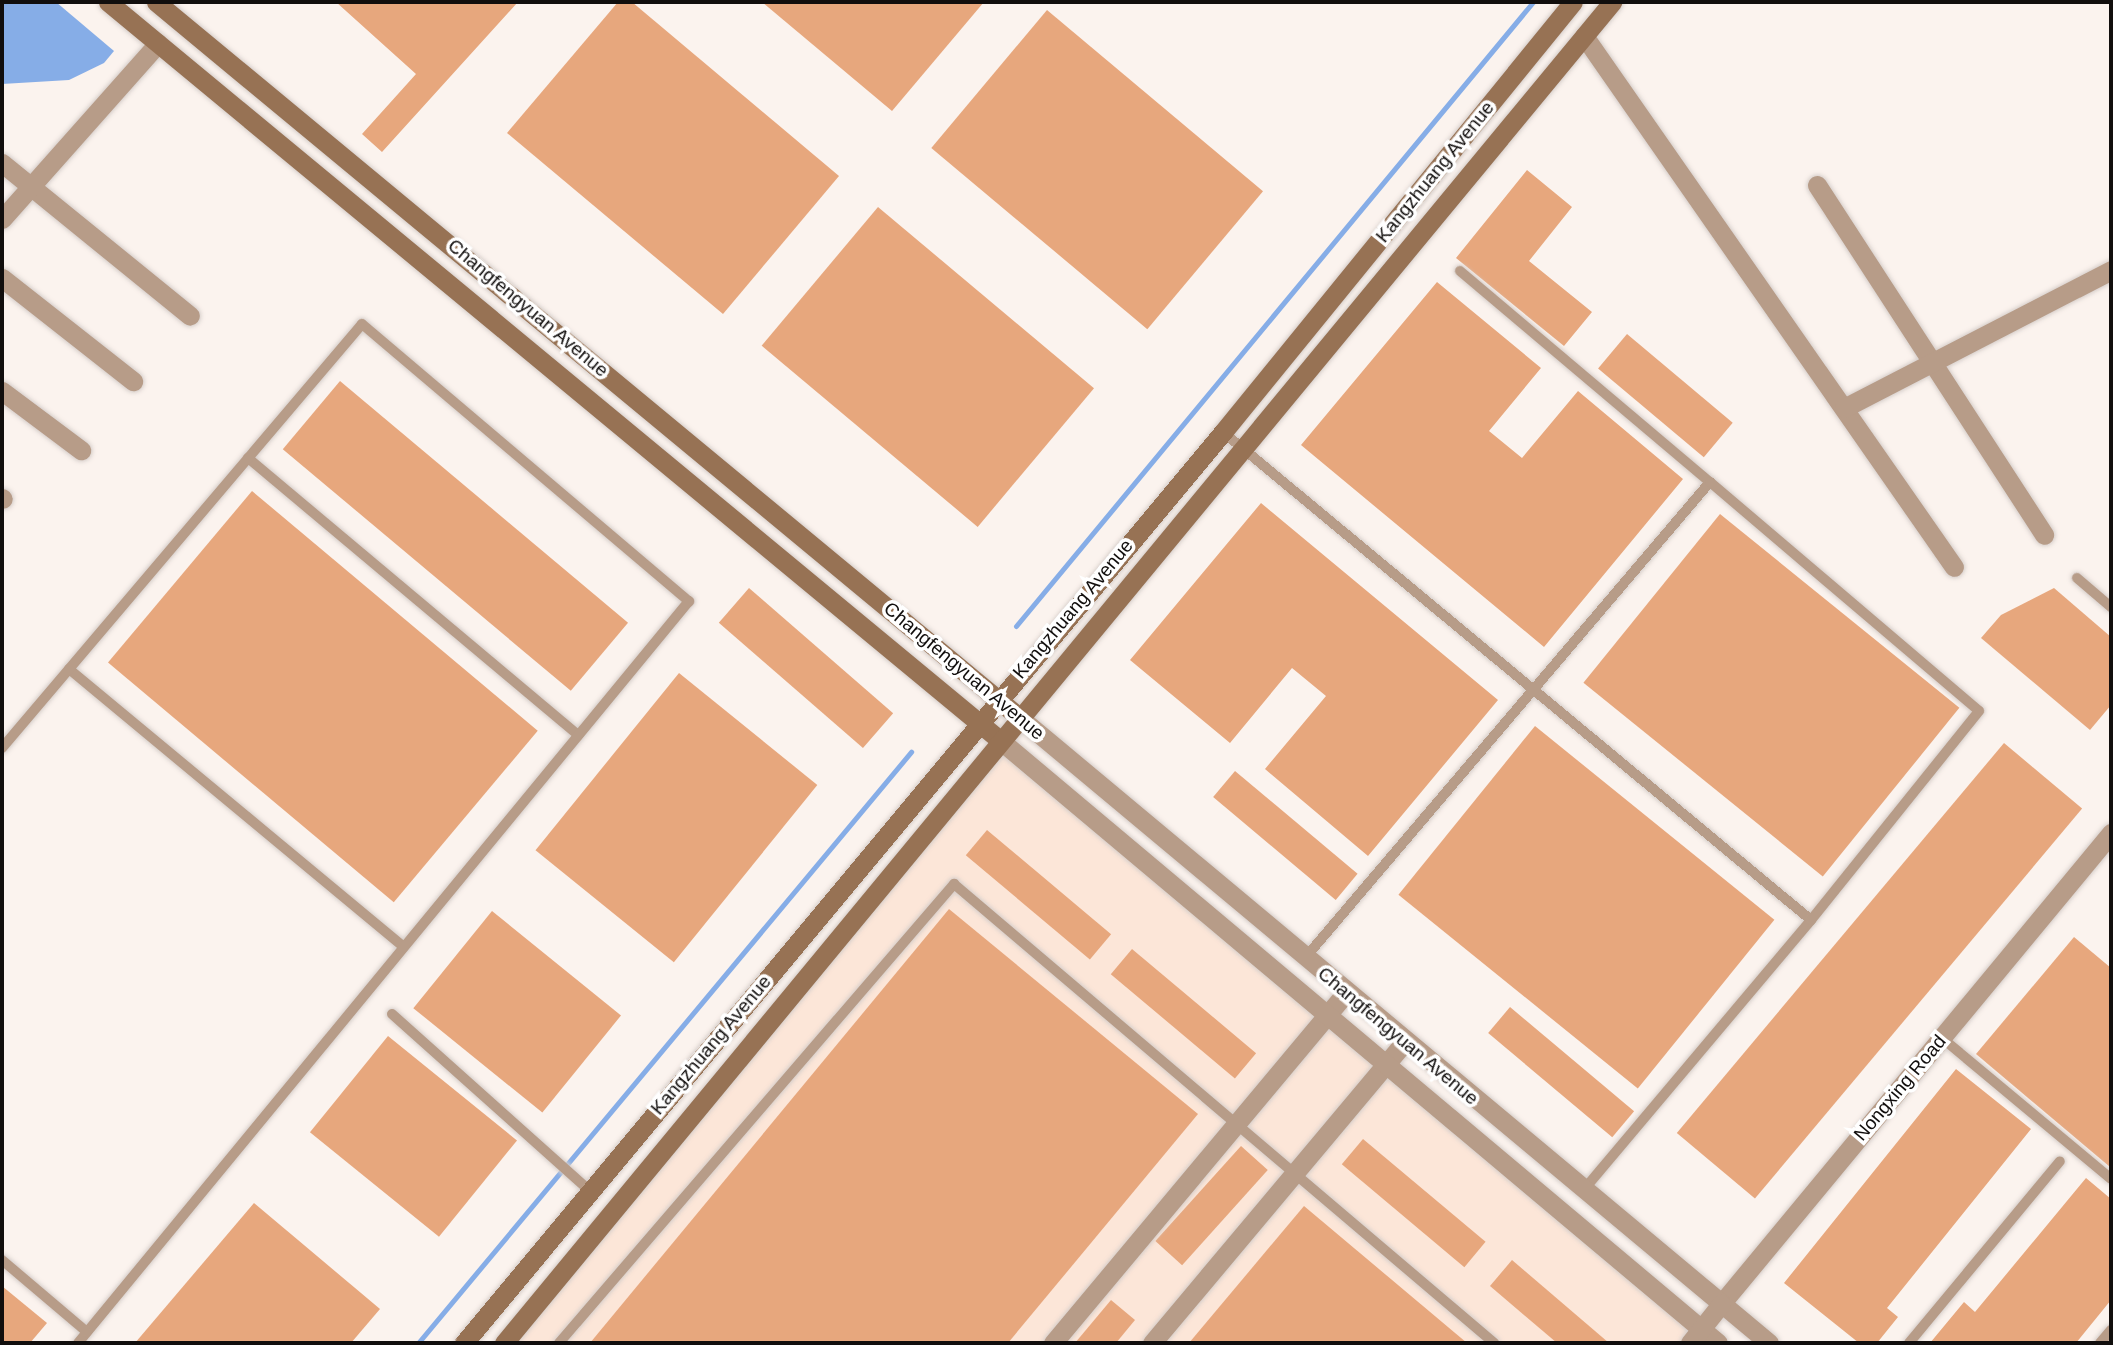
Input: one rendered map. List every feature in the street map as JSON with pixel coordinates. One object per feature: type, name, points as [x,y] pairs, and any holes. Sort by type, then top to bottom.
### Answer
[{"type":"main road","name":"Changfengyuan Avenue","points":[[108,2],[1001,741]]},
{"type":"main road","name":"Changfengyuan Avenue","points":[[156,2],[1019,718]]},
{"type":"main road","name":"Kangzhuang Avenue","points":[[464,1343],[978,722],[1223,432],[1573,2]]},
{"type":"main road","name":"Kangzhuang Avenue","points":[[504,1343],[1612,2]]},
{"type":"street","points":[[1584,36],[1954,567]]},
{"type":"street","points":[[2,219],[158,43]]},
{"type":"street","points":[[2,163],[190,316]]},
{"type":"street","points":[[1817,185],[2044,535]]},
{"type":"street","points":[[1844,408],[2111,270]]},
{"type":"street","points":[[2,278],[133,381]]},
{"type":"street","points":[[2,391],[81,450]]},
{"type":"street","name":"Changfengyuan Avenue","points":[[1019,718],[1769,1343]]},
{"type":"street","name":"Changfengyuan Avenue","points":[[1001,741],[1386,1065],[1695,1336],[1718,1343]]},
{"type":"street","name":"Nongxing Road","points":[[1695,1336],[2111,833]]},
{"type":"street","points":[[1054,1343],[1346,993]]},
{"type":"street","points":[[1152,1343],[1405,1042]]},
{"type":"lane","points":[[1460,271],[1979,711],[1811,920],[1584,1190]]},
{"type":"lane","points":[[2,748],[362,324],[689,600],[78,1343]]},
{"type":"lane","points":[[1223,432],[1811,920]]},
{"type":"lane","points":[[248,458],[578,735]]},
{"type":"lane","points":[[1305,959],[1532,688],[1710,482]]},
{"type":"lane","points":[[2077,578],[2111,607]]},
{"type":"lane","points":[[69,669],[404,947]]},
{"type":"lane","points":[[559,1343],[954,884],[1494,1343]]},
{"type":"lane","points":[[392,1014],[590,1191]]},
{"type":"lane","points":[[1942,1038],[2111,1179]]},
{"type":"lane","points":[[1909,1343],[2060,1161]]},
{"type":"lane","points":[[2,1260],[87,1332]]},
{"type":"lane","points":[[2100,1343],[2111,1329]]},
{"type":"shaded area","points":[[1001,741],[1701,1329],[1690,1343],[504,1343]]},
{"type":"water","points":[[2,2],[56,2],[114,51],[104,63],[69,80],[2,84]]},
{"type":"building","points":[[336,2],[518,2],[382,152],[362,134],[416,74]]},
{"type":"building","points":[[618,2],[632,2],[839,176],[723,314],[507,133]]},
{"type":"building","points":[[762,2],[984,2],[892,111]]},
{"type":"building","points":[[1047,10],[1263,191],[1147,329],[931,148]]},
{"type":"building","points":[[1527,170],[1572,207],[1529,261],[1592,312],[1564,346],[1456,258]]},
{"type":"building","points":[[878,207],[1094,388],[978,527],[762,346]]},
{"type":"building","points":[[1437,282],[1541,368],[1489,431],[1522,458],[1578,391],[1683,479],[1544,647],[1301,445]]},
{"type":"building","points":[[1627,334],[1733,423],[1704,457],[1598,368]]},
{"type":"building","points":[[340,381],[628,623],[571,691],[283,449]]},
{"type":"building","points":[[252,491],[538,731],[394,902],[108,663]]},
{"type":"building","points":[[1261,503],[1498,700],[1368,856],[1265,769],[1326,696],[1292,668],[1230,743],[1130,660]]},
{"type":"building","points":[[1720,514],[1959,708],[1823,876],[1583,683]]},
{"type":"building","points":[[749,588],[893,713],[863,748],[719,623]]},
{"type":"building","points":[[2054,588],[2111,637],[2111,705],[2090,730],[1981,638],[2001,615]]},
{"type":"building","points":[[679,673],[817,785],[674,962],[536,850]]},
{"type":"building","points":[[1535,726],[1774,920],[1638,1088],[1398,895]]},
{"type":"building","points":[[2004,743],[2082,809],[1755,1198],[1677,1133]]},
{"type":"building","points":[[1235,771],[1358,874],[1336,900],[1213,797]]},
{"type":"building","points":[[987,830],[1111,934],[1090,959],[966,855]]},
{"type":"building","points":[[949,909],[1198,1114],[1008,1343],[590,1343]]},
{"type":"building","points":[[492,911],[621,1015],[542,1113],[413,1008]]},
{"type":"building","points":[[2074,937],[2111,968],[2110,1167],[1976,1054]]},
{"type":"building","points":[[1132,949],[1256,1053],[1235,1078],[1111,974]]},
{"type":"building","points":[[1510,1007],[1634,1111],[1612,1137],[1488,1033]]},
{"type":"building","points":[[388,1036],[517,1140],[439,1237],[310,1132]]},
{"type":"building","points":[[1956,1069],[2031,1129],[1887,1308],[1898,1317],[1877,1343],[1859,1343],[1784,1283]]},
{"type":"building","points":[[1363,1139],[1486,1242],[1464,1267],[1342,1164]]},
{"type":"building","points":[[1241,1146],[1268,1170],[1182,1265],[1155,1241]]},
{"type":"building","points":[[2086,1178],[2111,1199],[2111,1300],[2076,1343],[1930,1343],[1964,1302],[1975,1312]]},
{"type":"building","points":[[254,1203],[380,1309],[351,1343],[135,1343]]},
{"type":"building","points":[[1304,1206],[1467,1343],[1189,1343]]},
{"type":"building","points":[[1512,1260],[1609,1343],[1557,1343],[1490,1286]]},
{"type":"building","points":[[2,1286],[47,1323],[30,1343],[2,1343]]},
{"type":"building","points":[[1111,1300],[1135,1320],[1116,1343],[1075,1343]]},
{"type":"waterway","points":[[1016,626],[1533,2]]},
{"type":"waterway","points":[[418,1343],[911,752]]}]
